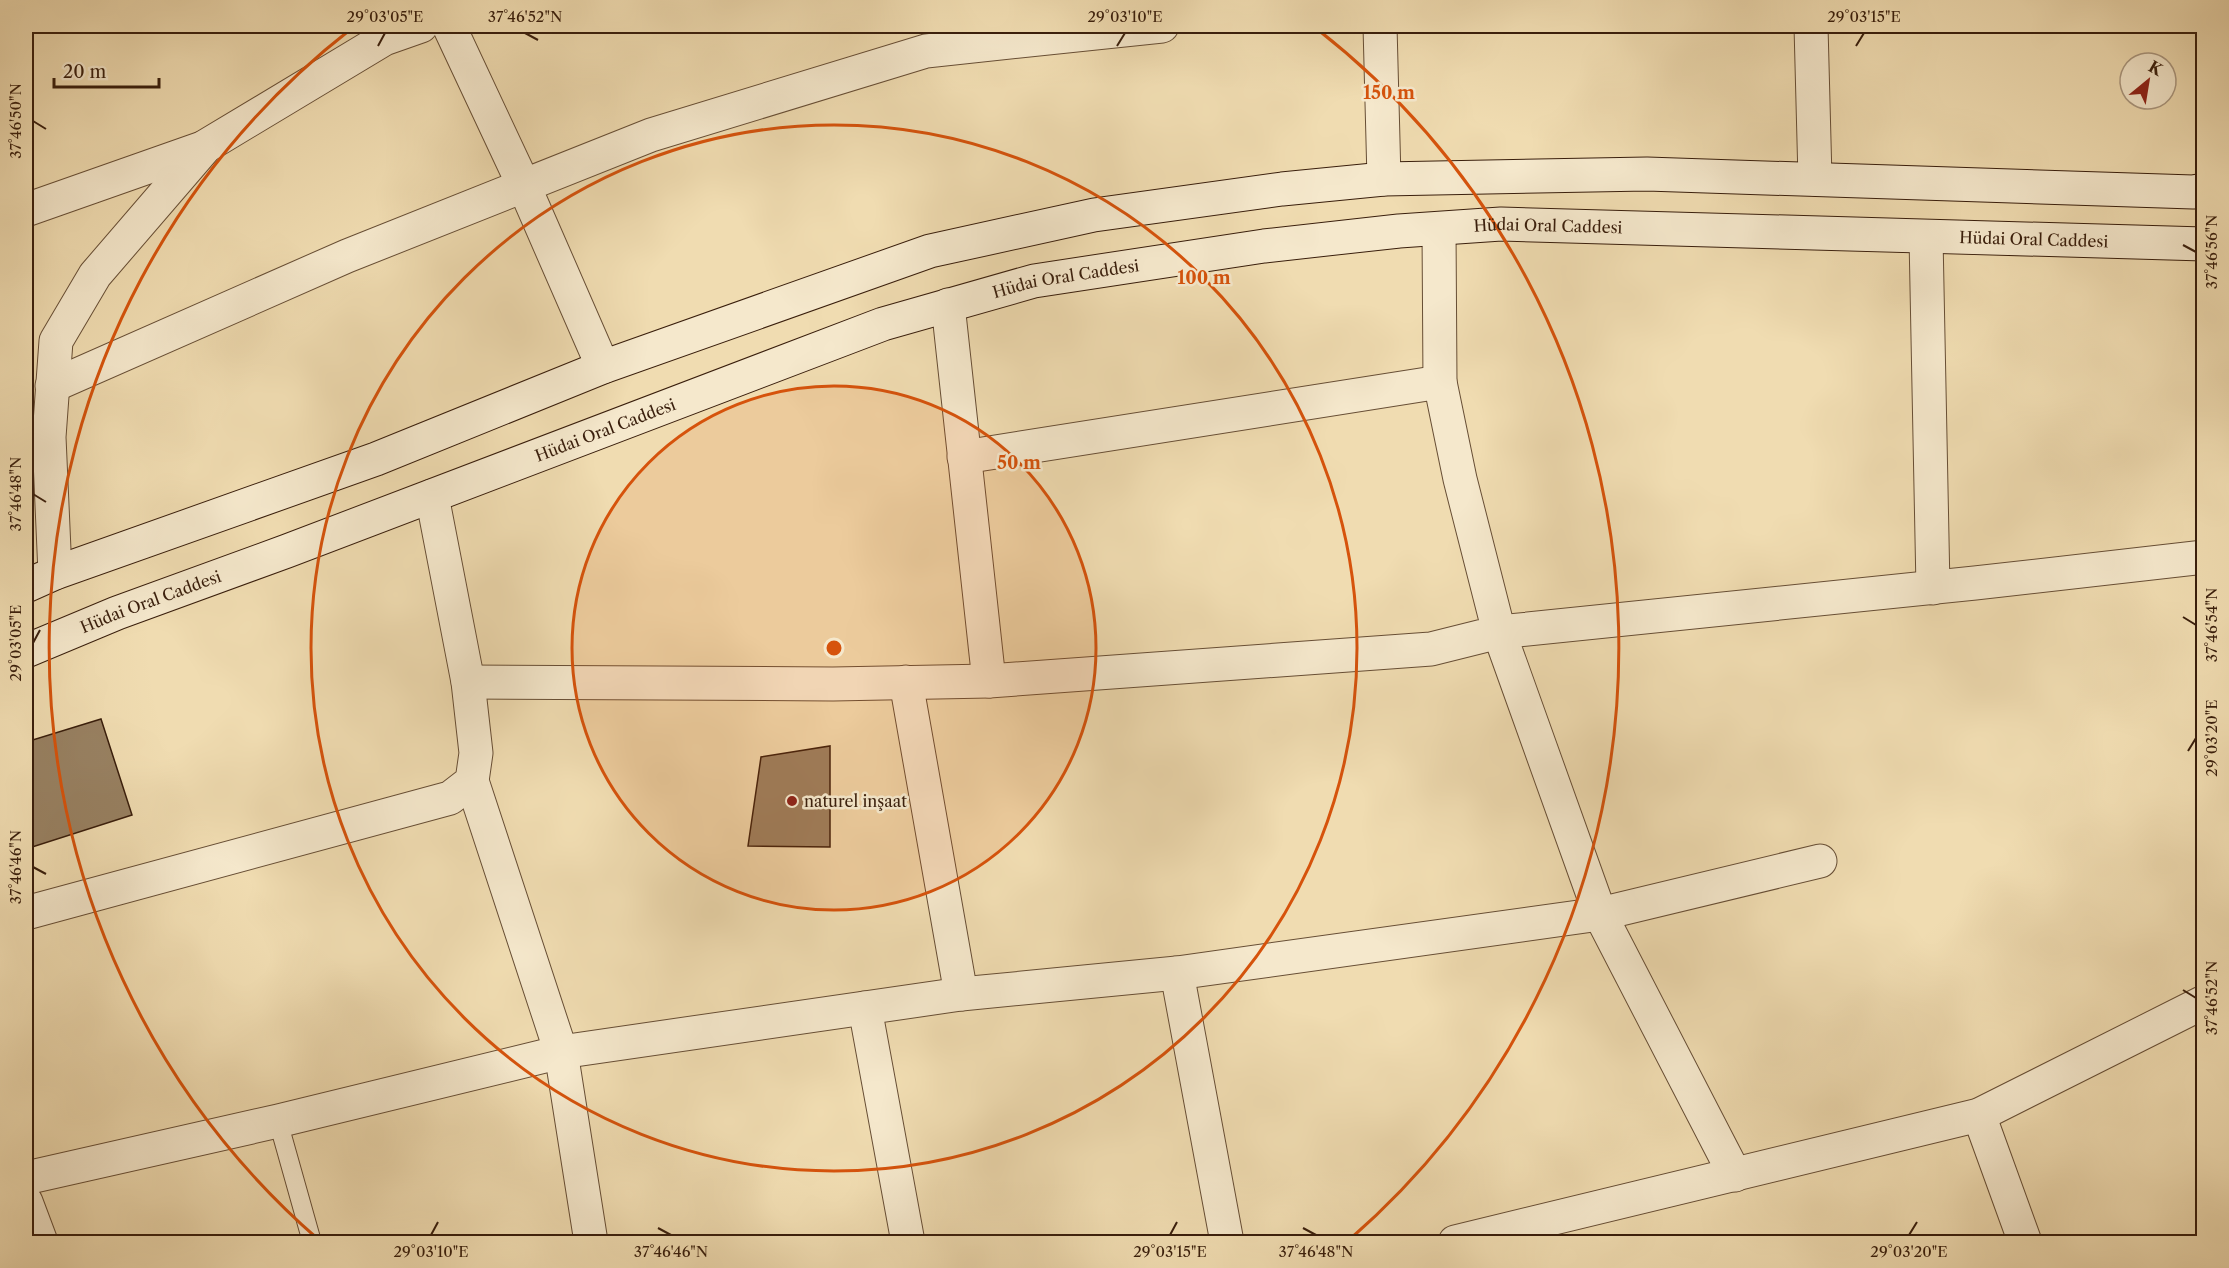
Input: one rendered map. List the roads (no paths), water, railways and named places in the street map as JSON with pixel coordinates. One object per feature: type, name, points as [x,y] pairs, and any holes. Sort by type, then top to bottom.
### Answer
[{"type":"street","points":[[26,210],[207,146],[384,39],[421,26]]},
{"type":"street","points":[[449,26],[524,186],[603,367]]},
{"type":"street","points":[[52,386],[347,256],[651,135],[926,51],[1162,26]]},
{"type":"street","points":[[1380,26],[1384,179]]},
{"type":"street","points":[[1811,26],[1815,179]]},
{"type":"street","points":[[55,573],[48,437],[56,341],[95,275],[207,146]]},
{"type":"street","points":[[26,586],[55,573],[376,459],[603,367],[930,250],[1094,215],[1282,189],[1384,179],[1647,174],[2193,192],[2204,190]]},
{"type":"street","name":"Hüdai Oral Caddesi","points":[[26,651],[117,613],[287,551],[883,324],[1034,281],[1264,246],[1399,231],[1501,224],[2204,244]]},
{"type":"street","points":[[1439,229],[1440,382],[1460,479],[1499,632],[1600,914],[1735,1175]]},
{"type":"street","points":[[1926,237],[1933,588]]},
{"type":"street","points":[[948,305],[989,681]]},
{"type":"street","points":[[964,457],[1440,382]]},
{"type":"street","points":[[432,495],[468,682],[476,753],[472,781],[561,1052],[591,1242]]},
{"type":"street","points":[[468,682],[989,681],[1431,649],[1499,632],[1933,588],[2204,557]]},
{"type":"street","points":[[906,682],[961,994]]},
{"type":"street","points":[[26,913],[450,798],[472,781]]},
{"type":"street","points":[[26,1178],[278,1121],[561,1052],[961,994],[1176,973],[1600,914],[1820,861]]},
{"type":"street","points":[[1176,973],[1227,1242]]},
{"type":"street","points":[[1455,1242],[1979,1115],[2204,1002]]},
{"type":"street","points":[[865,1008],[908,1242]]},
{"type":"street","points":[[1979,1115],[2025,1242]]},
{"type":"street","points":[[26,1202],[41,1242]]},
{"type":"street","points":[[1545,1242],[1568,1215]]},
{"type":"lane","points":[[278,1121],[312,1242]]},
{"type":"place","name":"naturel inşaat","points":[[792,801]]}]
